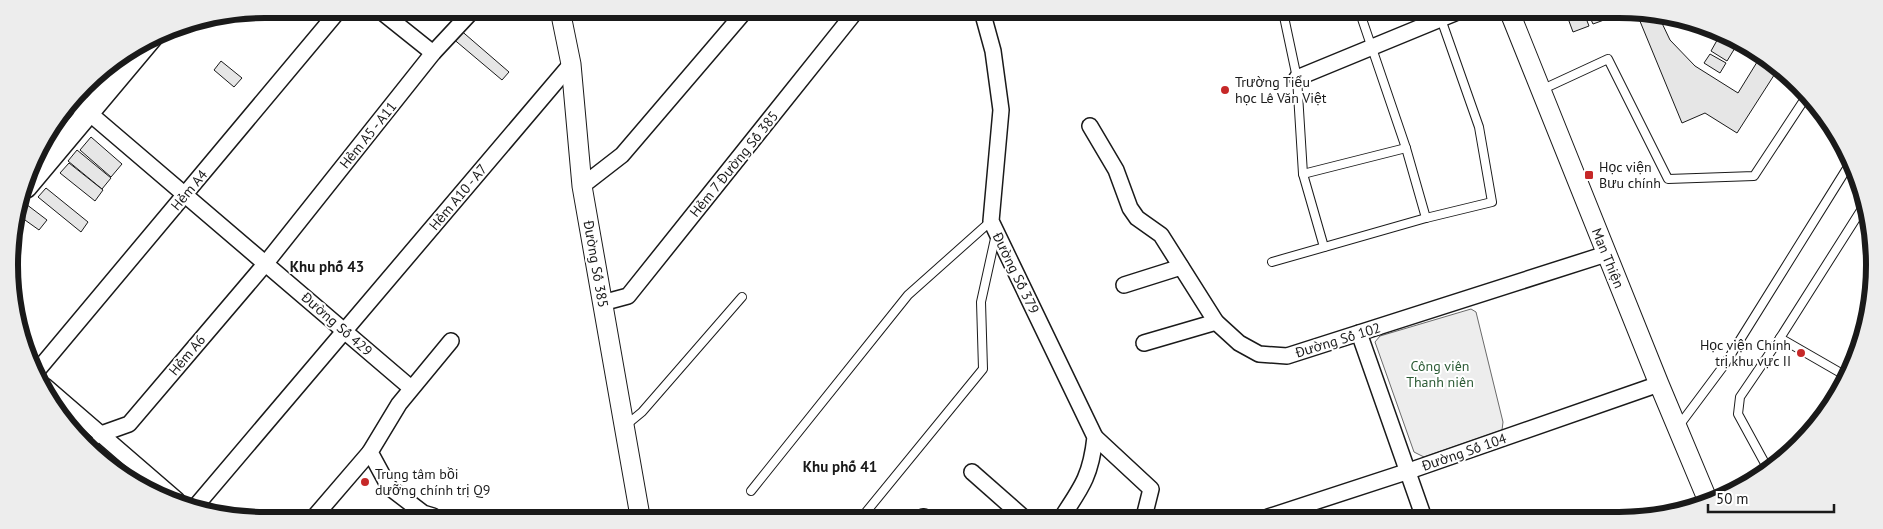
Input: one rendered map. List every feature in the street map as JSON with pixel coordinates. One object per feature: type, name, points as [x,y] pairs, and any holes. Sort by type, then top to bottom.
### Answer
[{"type":"main road","points":[[35,174],[81,106],[133,56]]},
{"type":"street","name":"Hẻm A4","points":[[40,368],[332,18]]},
{"type":"street","points":[[389,18],[433,53]]},
{"type":"street","name":"Hẻm A5 - A11","points":[[266,263],[433,53],[466,18]]},
{"type":"street","name":"Đường Số 385","points":[[562,18],[571,64],[582,186],[639,512]]},
{"type":"street","points":[[582,186],[622,155],[739,18]]},
{"type":"street","name":"Hẻm 7 Đường Số 385","points":[[602,303],[628,296],[850,18]]},
{"type":"street","name":"Đường Số 379","points":[[984,18],[993,51],[1001,110],[993,226],[1095,438]]},
{"type":"street","points":[[1297,78],[1443,18]]},
{"type":"street","name":"Man Thiện","points":[[1512,18],[1606,254],[1706,495]]},
{"type":"street","name":"Hẻm A10 - A7","points":[[199,502],[571,64]]},
{"type":"street","name":"Đường Số 429","points":[[81,106],[411,388]]},
{"type":"street","name":"Đường Số 102","points":[[1090,126],[1116,170],[1130,208],[1137,218],[1161,236],[1216,322],[1239,343],[1260,354],[1287,356],[1606,254]]},
{"type":"street","name":"Hẻm A6","points":[[100,434],[129,424],[266,263]]},
{"type":"street","points":[[1124,285],[1181,267]]},
{"type":"street","points":[[1144,343],[1216,322]]},
{"type":"street","points":[[1359,333],[1422,512]]},
{"type":"street","points":[[318,512],[370,452],[411,388],[451,341]]},
{"type":"street","name":"Đường Số 104","points":[[1283,512],[1409,471],[1659,384]]},
{"type":"street","points":[[55,394],[100,434],[153,485]]},
{"type":"street","points":[[1065,512],[1082,488],[1092,464],[1095,438]]},
{"type":"street","points":[[1095,438],[1151,489],[1145,512]]},
{"type":"street","points":[[370,452],[389,486],[422,512]]},
{"type":"street","points":[[972,472],[1017,512]]},
{"type":"lane","points":[[1284,18],[1297,78],[1303,174],[1324,247]]},
{"type":"lane","points":[[1362,18],[1374,48],[1406,148],[1426,218]]},
{"type":"lane","points":[[1272,262],[1426,218],[1492,202],[1479,127],[1449,18]]},
{"type":"lane","points":[[1541,90],[1608,59],[1668,179],[1754,176],[1803,101]]},
{"type":"lane","points":[[1303,174],[1406,148]]},
{"type":"lane","points":[[1678,427],[1725,364],[1847,169]]},
{"type":"lane","points":[[1765,463],[1738,414],[1740,397],[1860,212]]},
{"type":"lane","points":[[751,491],[908,295],[993,226]]},
{"type":"lane","points":[[866,512],[983,369],[981,302],[993,226]]},
{"type":"lane","points":[[625,426],[642,412],[742,297]]},
{"type":"lane","points":[[1780,338],[1841,373]]},
{"type":"lane","points":[[94,442],[100,434]]},
{"type":"shaded area","name":"Công viên Thanh niên","points":[[1471,309],[1476,312],[1503,422],[1502,430],[1424,457],[1414,452],[1375,342],[1380,336]]},
{"type":"building","points":[[1568,18],[1586,18],[1589,26],[1573,32]]},
{"type":"building","points":[[1590,18],[1603,18],[1604,20],[1593,24]]},
{"type":"building","points":[[1639,18],[1661,21],[1670,40],[1695,66],[1738,93],[1758,61],[1775,74],[1737,133],[1705,113],[1682,123]]},
{"type":"building","points":[[458,28],[509,72],[502,80],[451,37]]},
{"type":"building","points":[[1718,38],[1735,47],[1727,61],[1711,51]]},
{"type":"building","points":[[1710,54],[1726,63],[1720,73],[1704,63]]},
{"type":"building","points":[[221,61],[242,78],[234,87],[214,70]]},
{"type":"building","points":[[91,137],[122,164],[111,177],[80,150]]},
{"type":"building","points":[[77,150],[111,178],[102,189],[68,161]]},
{"type":"building","points":[[69,163],[103,190],[95,201],[60,173]]},
{"type":"building","points":[[46,188],[88,222],[81,232],[38,197]]},
{"type":"building","points":[[25,204],[47,220],[39,230],[22,218]]},
{"type":"place","name":"Trường Tiểu học Lê Văn Việt","points":[[1225,90]]},
{"type":"place","name":"Học viện Bưu chính","points":[[1589,175]]},
{"type":"place","name":"Học viện Chính trị khu vực II","points":[[1801,353]]},
{"type":"place","name":"Trung tâm bồi dưỡng chính trị Q9","points":[[365,482]]},
{"type":"district","name":"Khu phố 43","points":[[327,266]]},
{"type":"district","name":"Khu phố 41","points":[[840,466]]}]
